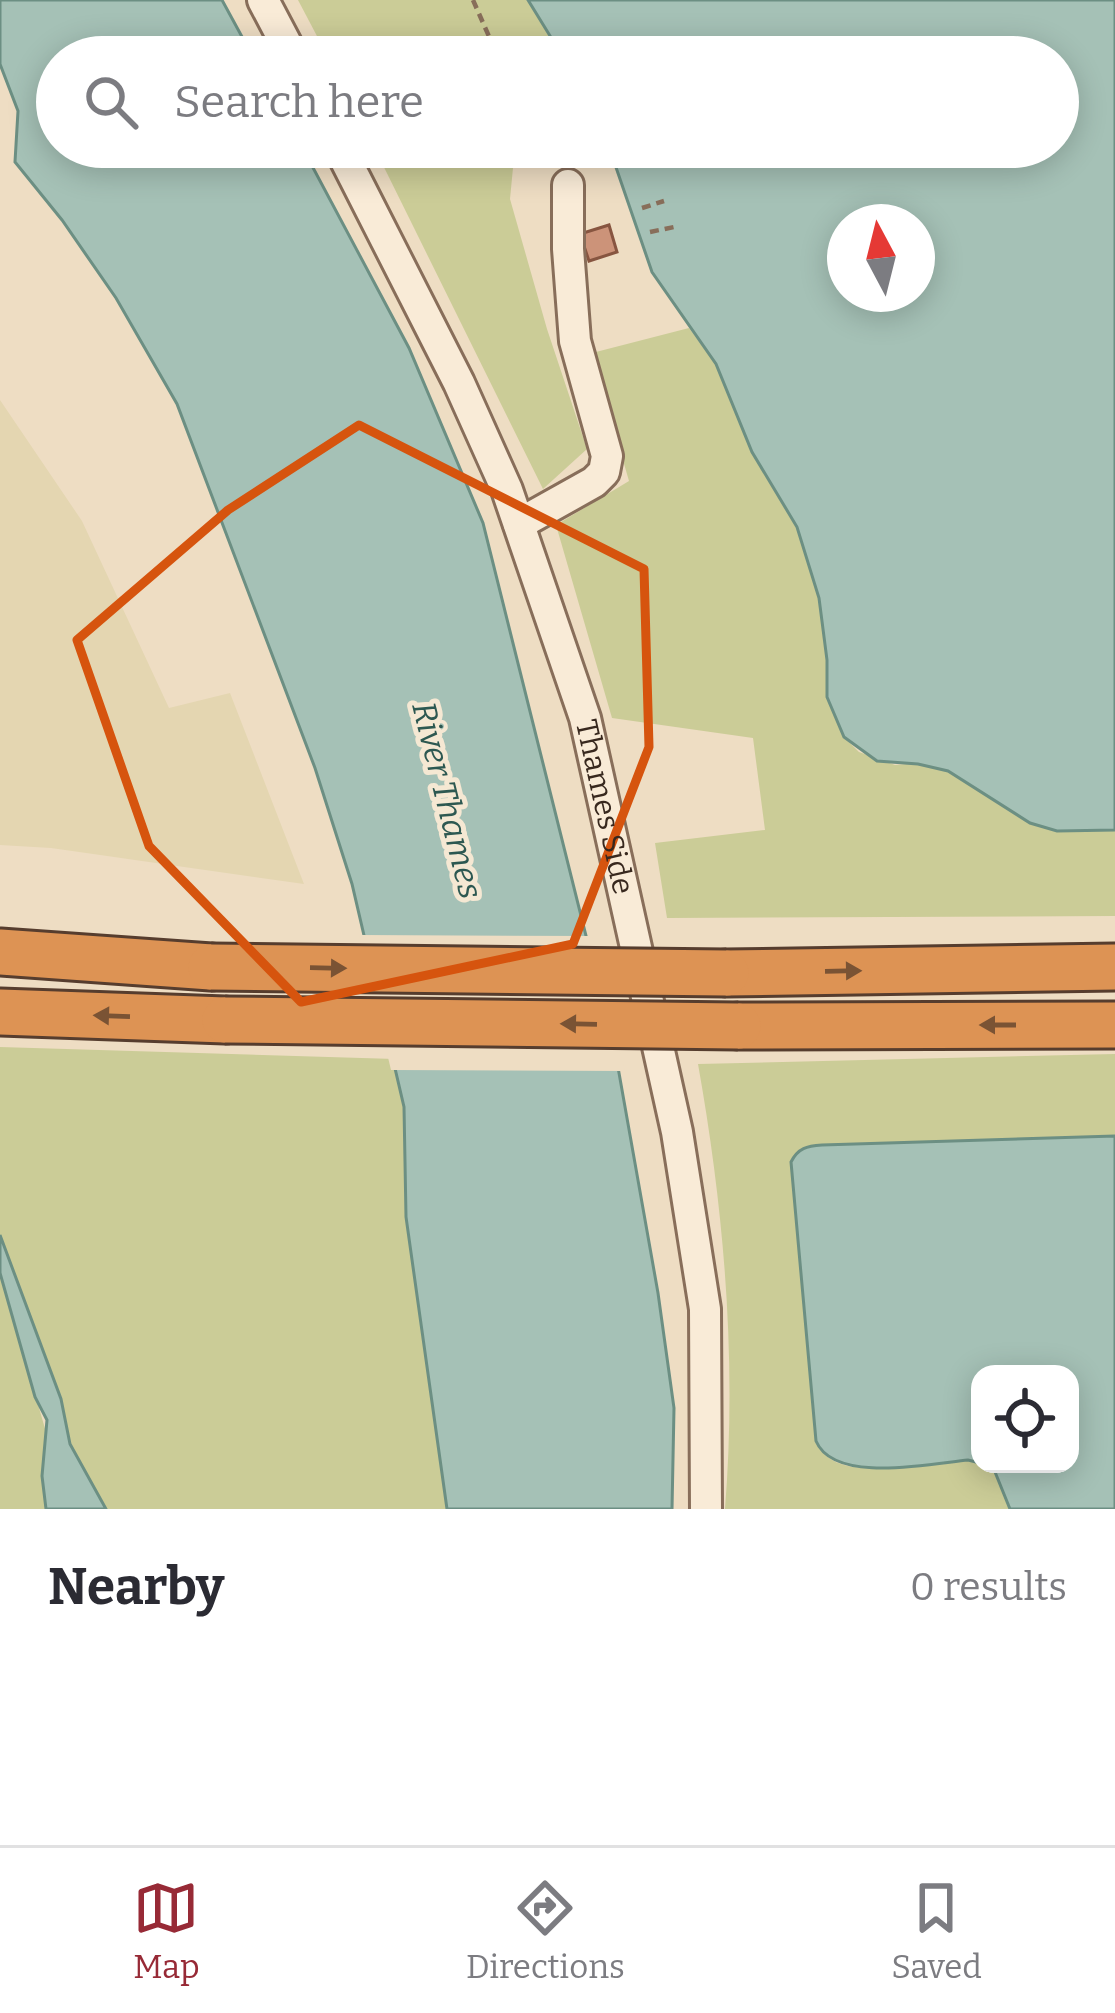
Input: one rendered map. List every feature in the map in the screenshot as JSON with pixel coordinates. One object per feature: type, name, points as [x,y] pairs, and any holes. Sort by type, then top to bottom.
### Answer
[{"type":"highway","points":[[0,952],[211,967],[725,974],[1115,967]]},
{"type":"highway","points":[[0,1012],[225,1020],[739,1026],[1115,1024]]},
{"type":"street","points":[[263,0],[282,36]]},
{"type":"street","name":"Thames Side","points":[[350,168],[459,383],[519,524],[585,718],[677,1132],[705,1309],[706,1509]]},
{"type":"street","points":[[519,524],[594,482],[604,472],[607,456],[575,341],[568,185]]},
{"type":"path","points":[[473,0],[489,36]]},
{"type":"path","points":[[642,208],[664,201]]},
{"type":"path","points":[[650,232],[674,227]]},
{"type":"highlighted area","points":[[359,425],[644,569],[649,747],[573,944],[301,1002],[149,846],[77,640],[228,510]]},
{"type":"shaded area","points":[[0,400],[82,521],[169,708],[230,693],[304,884],[0,845]]},
{"type":"green space","points":[[298,0],[528,0],[550,36],[317,36]]},
{"type":"green space","points":[[384,168],[513,168],[510,199],[587,449],[543,489]]},
{"type":"green space","points":[[689,328],[716,364],[752,452],[797,527],[819,598],[827,697],[844,737],[859,752],[895,765],[918,763],[948,771],[1057,831],[1115,830],[1115,916],[667,918],[655,843],[765,830],[753,738],[612,718],[556,525],[629,481],[592,353]]},
{"type":"green space","points":[[0,1047],[395,1059],[404,1107],[406,1217],[448,1489],[446,1509],[106,1509],[70,1444],[61,1399],[0,1235]]},
{"type":"green space","points":[[1115,1054],[1115,1137],[791,1162],[816,1441],[829,1458],[848,1466],[971,1461],[971,1473],[998,1476],[1010,1509],[725,1509],[730,1397],[726,1285],[698,1064]]},
{"type":"green space","points":[[0,1273],[48,1439],[50,1509],[0,1509]]},
{"type":"water","name":"River Thames","points":[[0,0],[222,0],[242,36],[36,36],[36,168],[313,168],[409,348],[483,523],[616,1056],[674,1408],[672,1509],[447,1509],[406,1217],[404,1107],[352,884],[315,768],[177,404],[116,298],[15,162],[18,111],[0,64]]},
{"type":"water","points":[[528,0],[1115,0],[1115,830],[1057,831],[1030,823],[948,771],[877,761],[844,737],[827,697],[819,598],[797,527],[752,452],[716,364],[652,272],[616,168],[1079,168],[1079,36],[550,36]]},
{"type":"water","points":[[1115,1136],[1115,1509],[1010,1509],[995,1473],[1079,1473],[1079,1365],[971,1365],[971,1461],[862,1467],[826,1454],[816,1441],[791,1162],[807,1147]]},
{"type":"water","points":[[0,1235],[61,1399],[70,1444],[106,1509],[46,1509],[42,1476],[47,1420],[35,1397],[0,1273]]},
{"type":"pier","points":[[359,935],[592,936],[625,1071],[391,1070]]},
{"type":"building","points":[[609,225],[617,252],[589,261],[580,234]]}]
